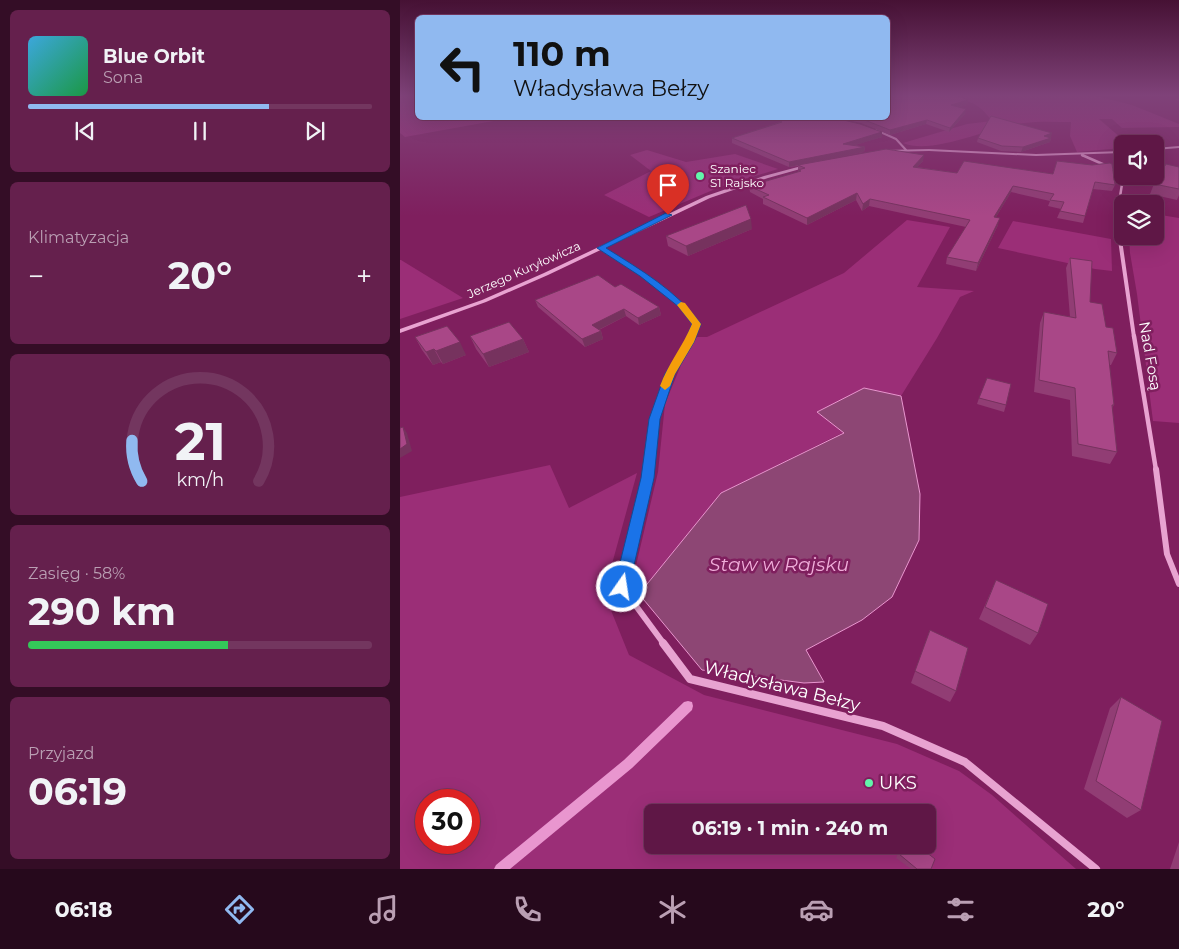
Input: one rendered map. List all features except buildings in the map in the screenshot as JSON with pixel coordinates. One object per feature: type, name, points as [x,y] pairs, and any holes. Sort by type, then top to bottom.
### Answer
[{"type":"street","points":[[890,136],[906,150]]},
{"type":"street","points":[[1164,148],[1179,147]]},
{"type":"street","points":[[879,152],[906,150],[1036,156],[1114,153]]},
{"type":"street","name":"Nad Fosą","points":[[1082,155],[1114,169],[1123,178],[1118,209],[1119,242],[1140,374],[1150,420],[1167,554],[1179,584]]},
{"type":"street","name":"Jerzego Kuryłowicza","points":[[400,331],[484,301],[546,274],[708,197],[766,177],[812,165]]},
{"type":"street","name":"Władysława Bełzy","points":[[601,248],[643,274],[682,305],[697,324],[690,342],[670,374],[654,419],[648,478],[622,587],[690,679],[883,726],[965,762],[1096,869]]},
{"type":"shaded area","points":[[928,136],[975,136],[930,146],[916,146],[903,143]]},
{"type":"shaded area","points":[[1070,136],[1114,136],[1114,149],[1077,152]]},
{"type":"shaded area","points":[[647,150],[686,162],[735,154],[778,169],[720,187],[649,217],[604,195],[651,171],[630,155]]},
{"type":"shaded area","points":[[1164,216],[1179,218],[1179,423],[1153,421],[1130,245],[1164,245]]},
{"type":"shaded area","points":[[907,220],[950,227],[917,287],[974,291],[960,297],[901,396],[864,388],[817,412],[844,432],[721,493],[639,594],[634,574],[658,472],[665,404],[681,365],[697,337],[707,337],[844,273]]},
{"type":"shaded area","points":[[1013,221],[1111,239],[1112,271],[998,248]]},
{"type":"shaded area","points":[[401,260],[463,298],[400,319]]},
{"type":"shaded area","points":[[550,465],[569,508],[637,473],[604,593],[629,655],[704,695],[897,744],[959,771],[992,795],[1076,869],[400,869],[400,497]]},
{"type":"water","name":"Staw w Rajsku","points":[[864,388],[901,396],[920,494],[919,540],[892,597],[862,620],[806,650],[824,682],[804,683],[702,670],[639,594],[721,493],[844,433],[817,412]]},
{"type":"waterway","points":[[500,869],[628,764],[688,706]]},
{"type":"slow traffic","points":[[665,386],[670,374],[690,342],[697,324],[681,305]]},
{"type":"place","name":"Szaniec S1 Rajsko","points":[[700,176]]},
{"type":"place","name":"UKS","points":[[869,783]]},
{"type":"route","points":[[622,587],[648,478],[654,419],[670,374],[690,342],[697,324],[682,305],[643,274],[601,248],[668,215]]}]
